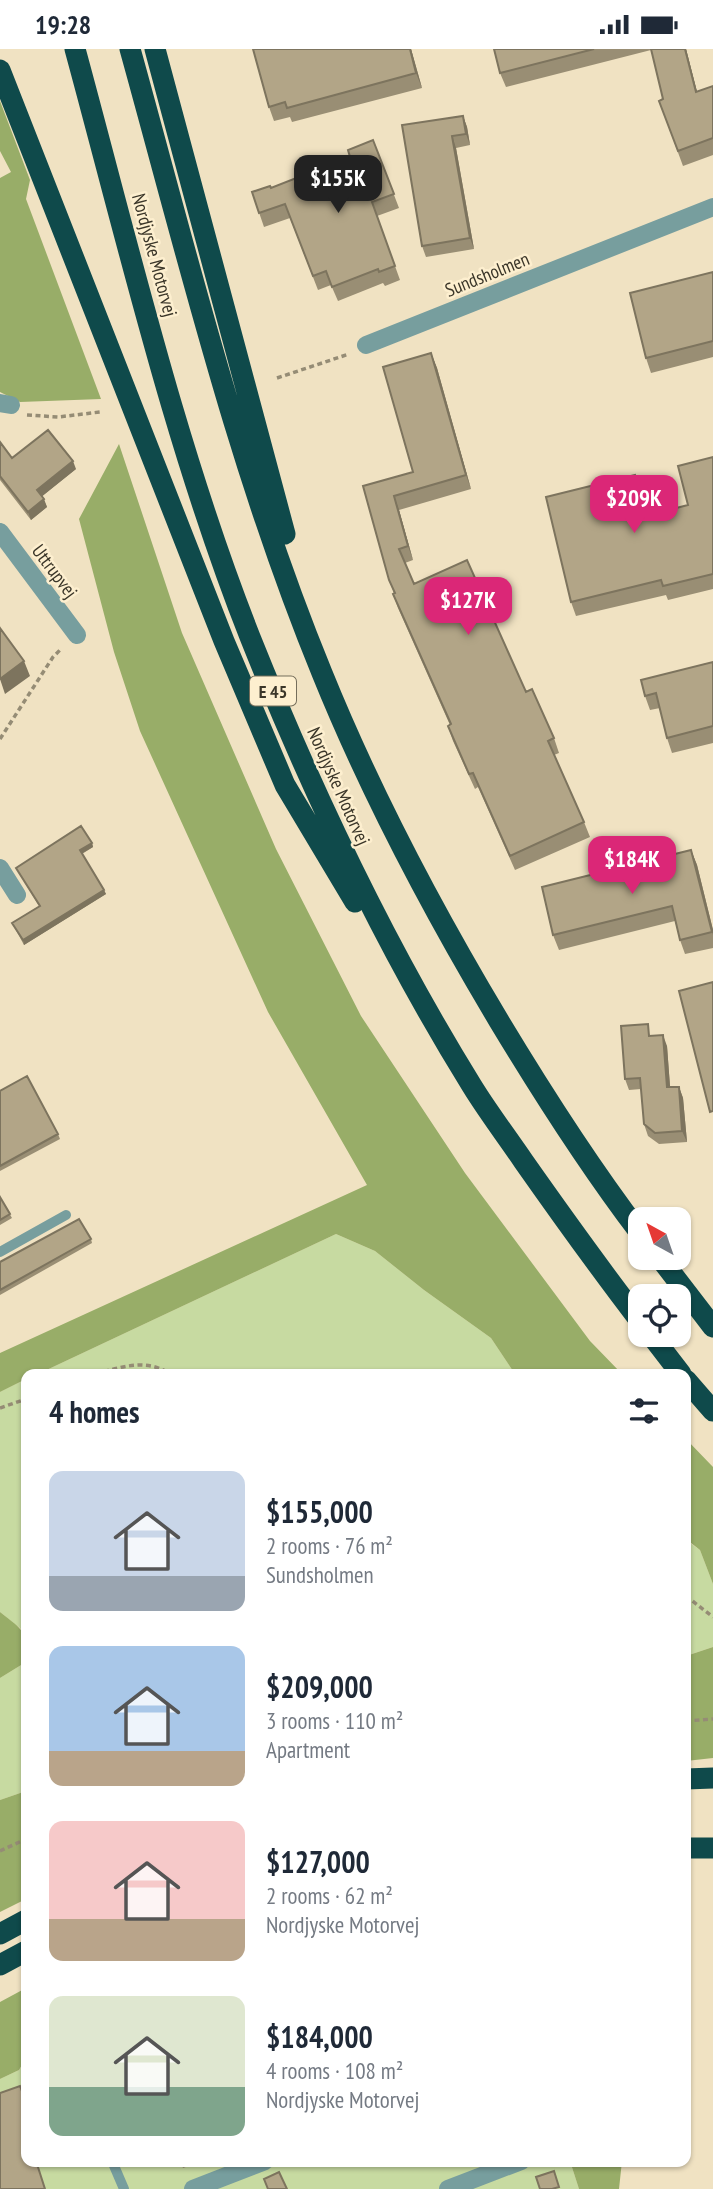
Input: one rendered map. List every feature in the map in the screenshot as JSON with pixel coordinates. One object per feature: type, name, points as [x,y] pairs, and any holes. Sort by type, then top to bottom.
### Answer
[{"type":"highway","name":"Nordjyske Motorvej","points":[[75,49],[164,376],[201,498],[249,635],[308,774],[358,883],[416,991],[473,1088],[628,1305]]},
{"type":"highway","name":"Nordjyske Motorvej","points":[[130,49],[230,407],[273,540],[321,671],[365,773],[462,959],[536,1083],[628,1216]]},
{"type":"highway","points":[[155,49],[321,671]]},
{"type":"highway","points":[[0,70],[224,641],[285,785],[347,890],[416,991]]},
{"type":"highway","points":[[670,1271],[713,1327]]},
{"type":"highway","points":[[660,1347],[677,1369]]},
{"type":"highway","points":[[691,1386],[713,1411]]},
{"type":"highway","points":[[691,1779],[713,1778]]},
{"type":"highway","points":[[691,1849],[713,1848]]},
{"type":"highway","points":[[0,1934],[21,1923]]},
{"type":"highway","points":[[0,1965],[21,1954]]},
{"type":"street","name":"Sundsholmen","points":[[366,345],[713,207]]},
{"type":"street","name":"Uttrupvej","points":[[0,532],[77,635]]},
{"type":"street","points":[[0,868],[18,895]]},
{"type":"street","points":[[193,2189],[250,2167]]},
{"type":"street","points":[[448,2189],[505,2167]]},
{"type":"lane","points":[[0,1252],[66,1215]]},
{"type":"lane","points":[[115,2167],[124,2189]]},
{"type":"path","points":[[277,378],[345,356],[366,345]]},
{"type":"path","points":[[6,404],[23,415],[58,417],[100,412]]},
{"type":"path","points":[[0,739],[53,657],[77,635]]},
{"type":"path","points":[[113,1369],[130,1364],[162,1369]]},
{"type":"path","points":[[0,1408],[21,1401]]},
{"type":"path","points":[[691,1600],[713,1618]]},
{"type":"path","points":[[691,1721],[713,1719]]},
{"type":"path","points":[[0,1851],[21,1841]]},
{"type":"green space","points":[[0,101],[30,180],[26,199],[101,399],[20,402],[0,392],[0,178],[11,172],[0,151]]},
{"type":"green space","points":[[119,444],[182,633],[276,849],[361,1016],[465,1173],[590,1341],[617,1369],[512,1369],[491,1338],[375,1251],[336,1234],[49,1369],[21,1369],[21,1382],[0,1392],[0,1353],[367,1185],[268,1012],[140,731],[114,652],[79,519]]},
{"type":"green space","points":[[336,1234],[375,1251],[491,1338],[512,1369],[49,1369]]},
{"type":"green space","points":[[21,1382],[21,1630],[0,1612],[0,1392]]},
{"type":"green space","points":[[691,1444],[713,1467],[713,1584],[700,1550],[691,1543]]},
{"type":"green space","points":[[691,1544],[700,1550],[713,1584],[713,1647],[691,1654]]},
{"type":"green space","points":[[0,1612],[21,1631],[21,1665],[0,1678]]},
{"type":"green space","points":[[713,1647],[713,1758],[691,1760],[691,1654]]},
{"type":"green space","points":[[21,1665],[21,1793],[0,1800],[0,1678]]},
{"type":"green space","points":[[21,1793],[21,1902],[0,1912],[0,1800]]},
{"type":"green space","points":[[21,1991],[21,2067],[0,2079],[0,2002]]},
{"type":"green space","points":[[21,2067],[21,2167],[572,2167],[579,2189],[0,2189],[0,2079]]},
{"type":"green space","points":[[572,2167],[621,2167],[619,2189],[579,2189]]},
{"type":"building","points":[[253,49],[410,49],[416,73],[287,108],[285,102],[269,107]]},
{"type":"building","points":[[494,49],[594,49],[500,73]]},
{"type":"building","points":[[651,49],[685,49],[696,92],[713,86],[713,138],[678,151],[659,101],[663,99]]},
{"type":"building","points":[[463,116],[466,134],[452,136],[470,238],[422,246],[402,125]]},
{"type":"building","points":[[373,140],[394,194],[372,202],[395,266],[379,272],[378,269],[332,287],[326,271],[313,276],[285,204],[259,213],[252,192],[270,186],[271,188],[350,157],[348,150]]},
{"type":"building","points":[[713,272],[713,341],[646,358],[630,293]]},
{"type":"building","points":[[431,353],[466,475],[394,496],[408,546],[399,549],[414,584],[467,560],[526,692],[532,689],[554,738],[548,741],[584,822],[510,856],[473,773],[469,774],[448,726],[451,724],[393,594],[395,593],[363,486],[413,472],[383,367]]},
{"type":"building","points":[[48,430],[73,461],[37,490],[44,499],[28,512],[0,476],[0,442],[12,458]]},
{"type":"building","points":[[713,457],[713,574],[663,586],[661,580],[571,602],[546,497],[635,475],[645,516],[688,505],[678,466]]},
{"type":"building","points":[[0,628],[24,661],[0,679]]},
{"type":"building","points":[[713,662],[713,726],[667,738],[656,693],[645,696],[641,680]]},
{"type":"building","points":[[81,826],[92,843],[80,850],[104,890],[23,940],[12,923],[40,906],[16,868]]},
{"type":"building","points":[[691,850],[712,932],[680,940],[672,906],[553,935],[542,887]]},
{"type":"building","points":[[713,982],[713,1111],[710,1112],[679,991]]},
{"type":"building","points":[[648,1024],[649,1036],[663,1035],[667,1087],[679,1087],[682,1131],[655,1133],[644,1124],[640,1078],[625,1079],[621,1026]]},
{"type":"building","points":[[27,1076],[58,1134],[0,1166],[0,1091]]},
{"type":"building","points":[[0,1197],[10,1214],[0,1220]]},
{"type":"building","points":[[79,1219],[91,1239],[0,1290],[0,1262]]},
{"type":"building","points":[[20,2086],[21,2167],[38,2167],[45,2189],[0,2189],[0,2093]]},
{"type":"building","points":[[554,2171],[559,2187],[540,2189],[536,2177]]},
{"type":"building","points":[[279,2172],[287,2189],[268,2189],[264,2179]]}]
